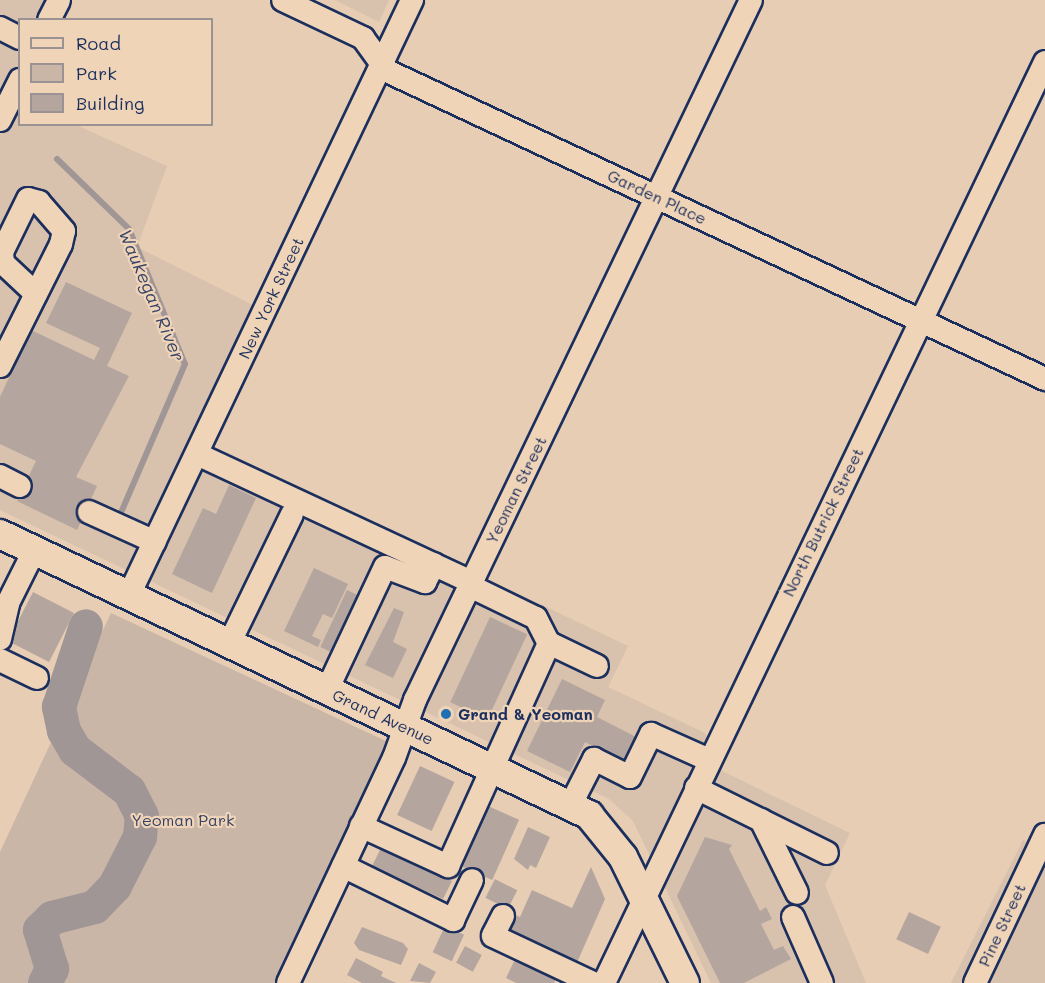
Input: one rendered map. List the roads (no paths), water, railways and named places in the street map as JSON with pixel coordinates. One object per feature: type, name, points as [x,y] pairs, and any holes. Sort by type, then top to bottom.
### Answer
[{"type":"main road","name":"Grand Avenue","points":[[0,534],[570,806],[607,831],[644,897],[685,983]]},
{"type":"street","points":[[51,18],[59,0]]},
{"type":"street","points":[[283,0],[363,39],[380,67]]},
{"type":"street","name":"New York Street","points":[[129,595],[412,0]]},
{"type":"street","name":"Yeoman Street","points":[[288,983],[471,584],[751,0]]},
{"type":"street","points":[[0,28],[18,37]]},
{"type":"street","name":"North Butrick Street","points":[[604,983],[919,320],[1045,63]]},
{"type":"street","name":"Garden Place","points":[[380,67],[1045,379]]},
{"type":"street","points":[[0,120],[10,90]]},
{"type":"street","points":[[0,366],[36,294]]},
{"type":"street","points":[[197,453],[434,564],[536,618],[549,643],[597,666]]},
{"type":"street","points":[[89,512],[155,542]]},
{"type":"street","points":[[229,644],[292,514]]},
{"type":"street","points":[[0,639],[8,603],[34,551]]},
{"type":"street","points":[[327,690],[385,567],[424,582],[434,564]]},
{"type":"street","points":[[361,826],[448,866],[549,643]]},
{"type":"street","points":[[0,660],[37,678]]},
{"type":"street","points":[[570,806],[594,759],[630,777],[651,734],[709,760]]},
{"type":"street","points":[[696,788],[827,853]]},
{"type":"street","points":[[761,820],[797,893]]},
{"type":"street","name":"Pine Street","points":[[975,983],[1045,835]]},
{"type":"street","points":[[342,866],[453,920],[472,880]]},
{"type":"street","points":[[502,916],[493,936],[593,983]]},
{"type":"street","points":[[793,917],[822,983]]},
{"type":"waterway","name":"Waukegan River","points":[[57,159],[129,229],[185,364],[119,517]]},
{"type":"waterway","name":"Waukegan River","points":[[45,983],[52,969],[40,930],[52,918],[95,907],[115,886],[140,837],[142,816],[129,791],[75,750],[64,731],[59,707],[86,626]]},
{"type":"place","name":"Grand & Yeoman","points":[[446,714]]},
{"type":"park label","name":"Yeoman Park","points":[[183,820]]}]
